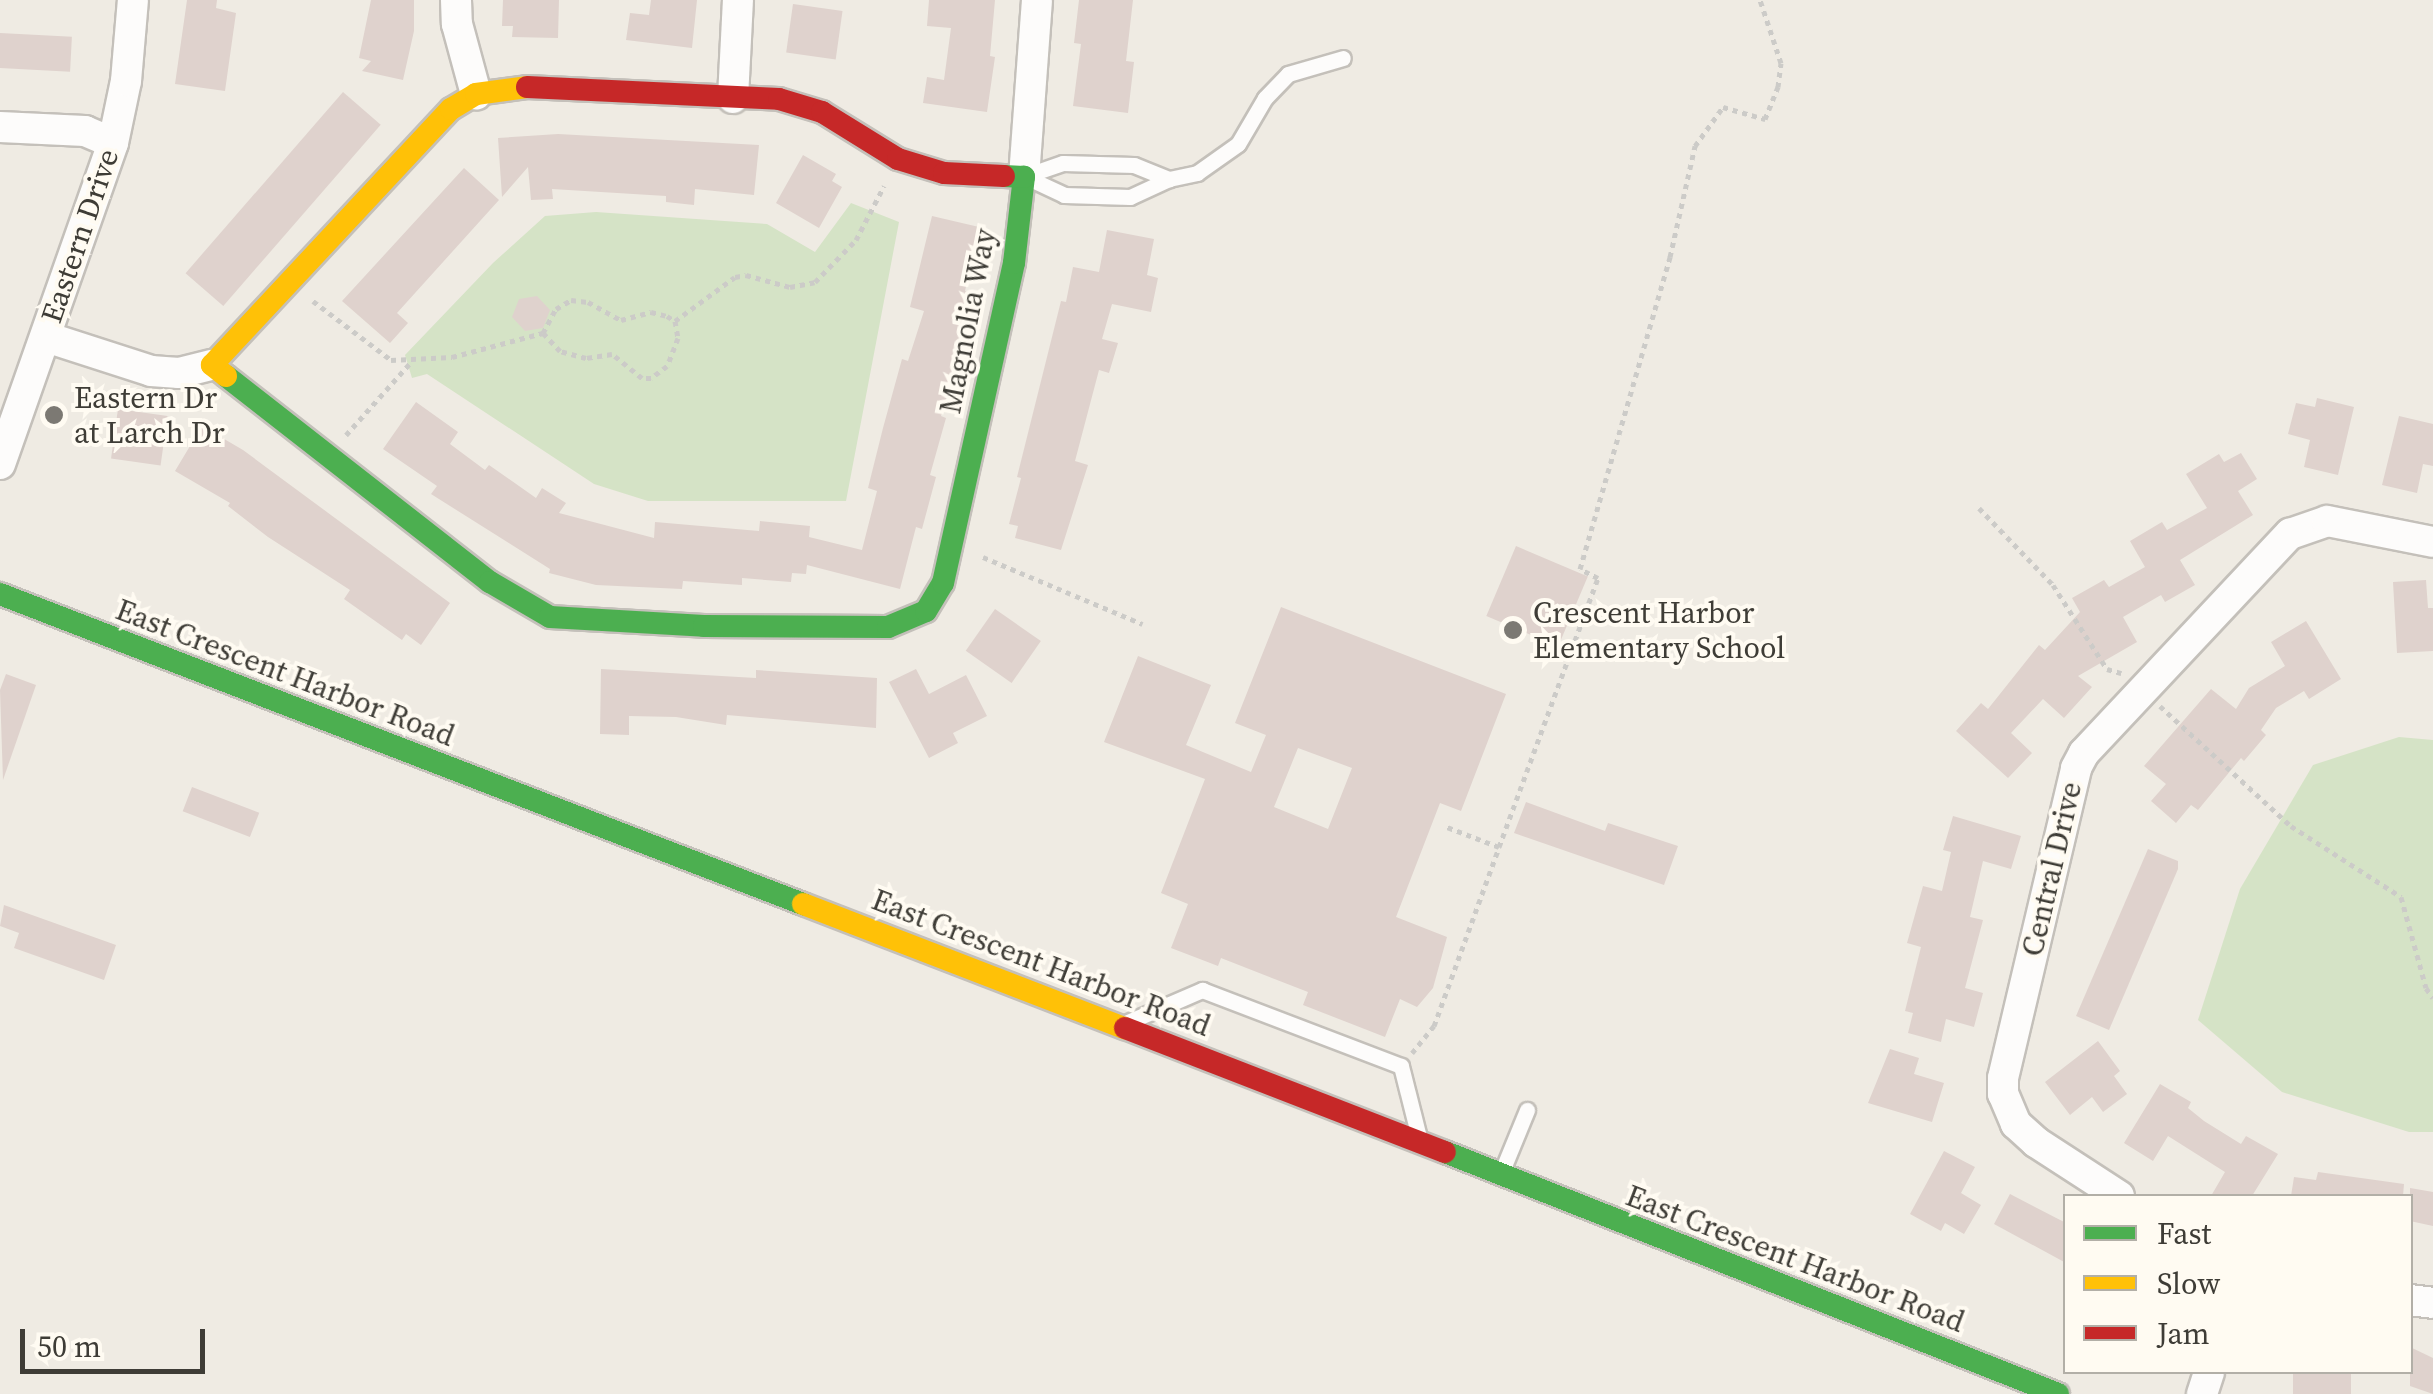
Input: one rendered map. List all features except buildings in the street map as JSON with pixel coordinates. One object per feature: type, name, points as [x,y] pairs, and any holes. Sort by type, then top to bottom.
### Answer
[{"type":"street","name":"Eastern Drive","points":[[0,464],[113,143],[126,80],[133,0]]},
{"type":"street","points":[[456,0],[456,24],[476,94]]},
{"type":"street","points":[[733,98],[738,0]]},
{"type":"street","points":[[46,337],[150,371],[180,373],[212,365],[451,109],[476,94],[527,87],[780,99],[822,112],[898,159],[944,172],[1024,177],[1036,0]]},
{"type":"street","points":[[0,127],[85,131],[113,143]]},
{"type":"street","name":"Magnolia Way","points":[[212,365],[326,458],[505,593],[550,617],[704,626],[888,627],[910,621],[934,602],[952,544],[1014,263],[1024,177]]},
{"type":"street","name":"Central Drive","points":[[2116,1194],[2016,1124],[2003,1094],[2003,1078],[2076,768],[2084,753],[2290,534],[2327,521],[2433,542]]},
{"type":"street","name":"East Crescent Harbor Road","points":[[0,594],[1420,1142],[2058,1394]]},
{"type":"lane","points":[[1024,177],[1064,195],[1130,197],[1169,179],[1197,173],[1238,144],[1266,98],[1288,74],[1343,58]]},
{"type":"lane","points":[[1024,177],[1063,162],[1134,165],[1169,179]]},
{"type":"lane","points":[[1120,1026],[1202,990],[1401,1066],[1420,1142]]},
{"type":"lane","points":[[1500,1175],[1526,1110]]},
{"type":"path","points":[[1401,1066],[1434,1026],[1598,578],[1580,570],[1670,257],[1696,146],[1722,107],[1764,119],[1778,87],[1782,64],[1760,0]]},
{"type":"path","points":[[675,322],[735,277],[746,275],[790,287],[815,282],[856,240],[898,159]]},
{"type":"path","points":[[290,284],[391,360],[410,362],[452,357],[542,332],[556,309],[571,300],[588,302],[621,320],[651,312],[675,322]]},
{"type":"path","points":[[542,332],[560,351],[586,358],[612,354],[636,374],[651,378],[667,366],[674,353],[675,322]]},
{"type":"path","points":[[326,458],[410,362]]},
{"type":"path","points":[[1979,508],[2053,585],[2107,669],[2125,675],[2143,690],[2291,826],[2401,897],[2426,988],[2433,998]]},
{"type":"path","points":[[952,544],[1142,624]]},
{"type":"path","points":[[1447,827],[1499,847]]},
{"type":"green space","points":[[851,203],[899,222],[846,501],[648,501],[594,484],[427,374],[412,378],[405,355],[493,263],[545,216],[596,212],[767,224],[815,252]]},
{"type":"green space","points":[[2399,737],[2433,740],[2433,1132],[2409,1132],[2282,1092],[2198,1020],[2240,889],[2313,765]]},
{"type":"traffic: fast","points":[[226,376],[490,582],[550,617],[704,626],[888,627],[926,611],[943,583],[1014,263],[1024,177],[1004,176]]},
{"type":"traffic: fast","points":[[0,594],[803,904]]},
{"type":"traffic: fast","points":[[1445,1152],[2058,1394]]},
{"type":"traffic: slow","points":[[226,376],[212,365],[451,109],[476,94],[527,87]]},
{"type":"traffic: slow","points":[[803,904],[1125,1028]]},
{"type":"traffic: jam","points":[[527,87],[779,99],[822,112],[898,159],[944,173],[1004,176]]},
{"type":"traffic: jam","points":[[1125,1028],[1445,1152]]},
{"type":"place","name":"Eastern Dr at Larch Dr","points":[[54,415]]},
{"type":"place","name":"Crescent Harbor Elementary School","points":[[1513,630]]}]
